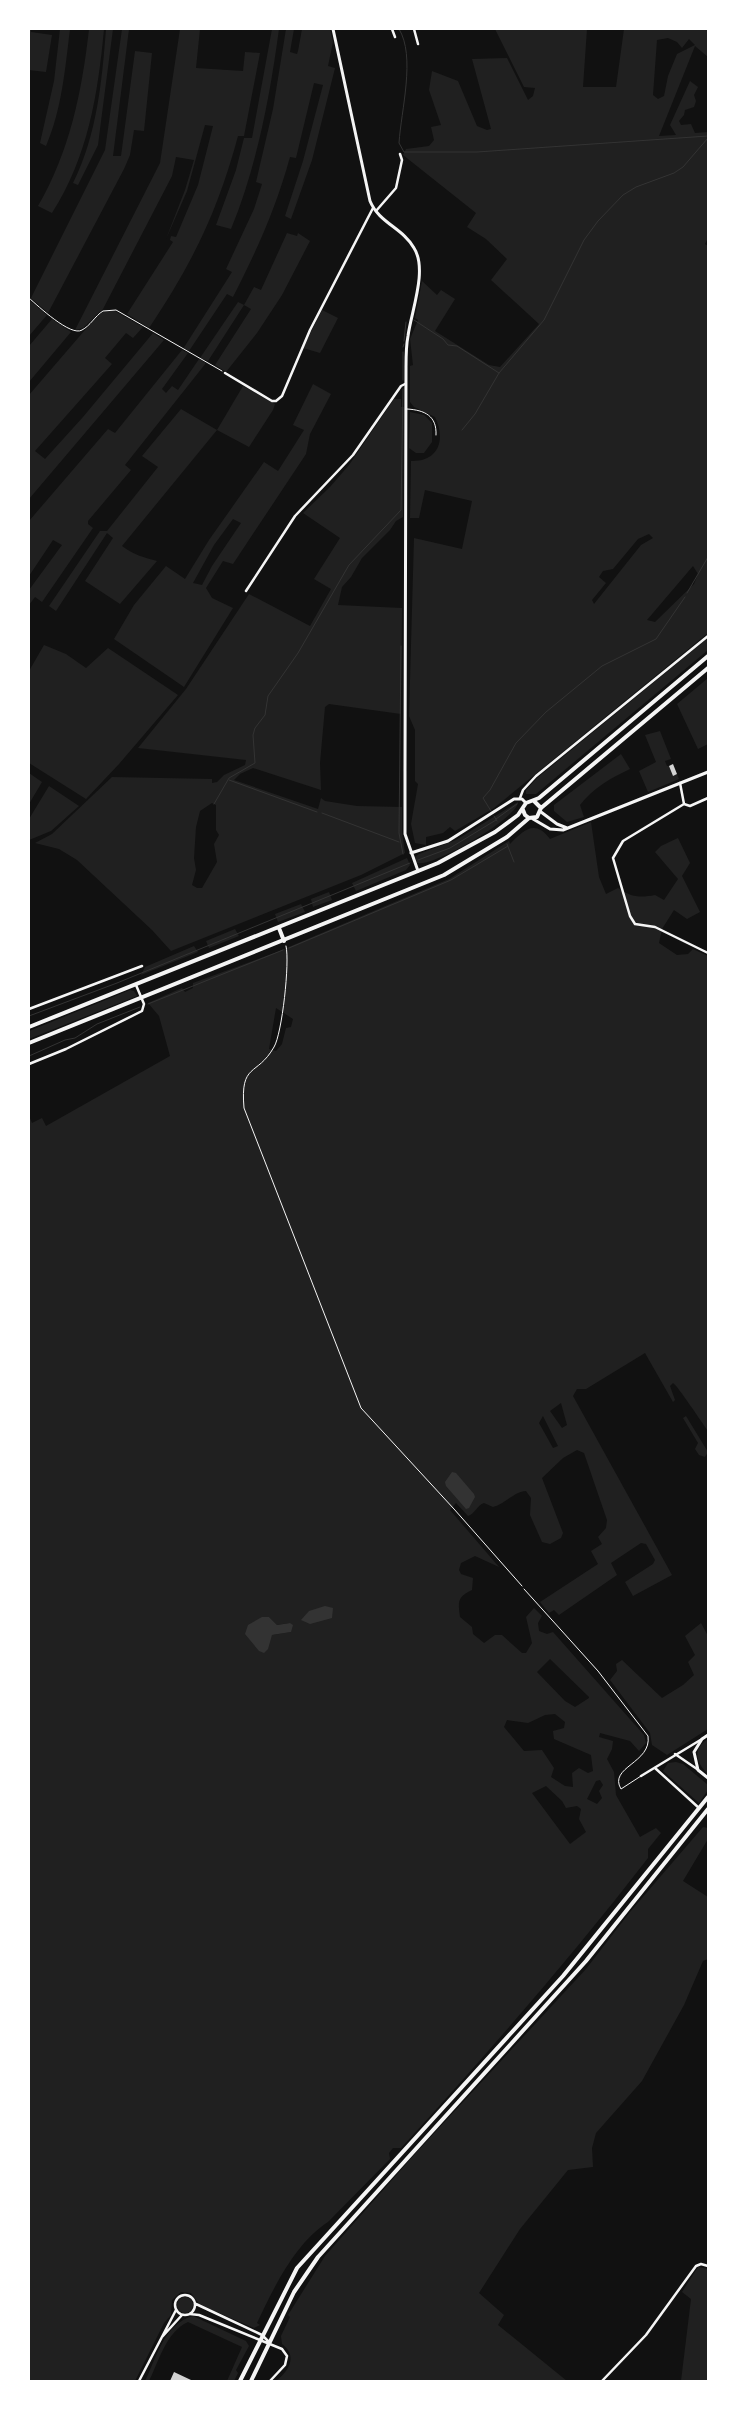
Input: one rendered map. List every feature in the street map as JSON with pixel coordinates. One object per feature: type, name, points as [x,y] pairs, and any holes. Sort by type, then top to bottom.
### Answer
[{"type":"main road","points":[[29,1027],[418,872],[479,842],[523,810],[526,803],[534,801],[708,656]]},
{"type":"main road","points":[[29,1043],[444,875],[507,837],[531,819],[708,668]]},
{"type":"main road","points":[[534,801],[541,810]]},
{"type":"main road","points":[[523,810],[525,815],[531,819]]},
{"type":"main road","points":[[279,928],[284,941]]},
{"type":"main road","points":[[240,2381],[289,2281],[302,2262],[574,1964],[708,1797]]},
{"type":"main road","points":[[250,2381],[294,2292],[318,2257],[575,1973],[706,1815],[708,1809]]},
{"type":"street","points":[[333,29],[374,210],[410,242],[418,260],[417,291],[407,339],[405,824],[411,853],[418,872]]},
{"type":"street","points":[[392,29],[395,37]]},
{"type":"street","points":[[414,29],[418,44]]},
{"type":"street","points":[[225,373],[272,401],[276,402],[282,396],[310,330],[374,210],[396,188],[402,160],[400,154]]},
{"type":"street","points":[[246,590],[295,516],[353,455],[401,386],[407,383]]},
{"type":"street","points":[[411,853],[448,841],[520,798],[523,790],[536,776],[708,636]]},
{"type":"street","points":[[531,819],[557,830],[568,828],[708,772]]},
{"type":"street","points":[[680,783],[684,804]]},
{"type":"street","points":[[520,798],[526,803]]},
{"type":"street","points":[[708,798],[690,806],[684,804],[623,840],[613,858],[630,916],[635,924],[655,928],[708,953]]},
{"type":"street","points":[[541,810],[557,824],[568,828]]},
{"type":"street","points":[[29,1009],[142,966]]},
{"type":"street","points":[[29,1064],[66,1049],[142,1011],[144,1004],[135,984]]},
{"type":"street","points":[[642,1776],[708,1735]]},
{"type":"street","points":[[698,1770],[694,1752],[702,1739]]},
{"type":"street","points":[[675,1754],[708,1778]]},
{"type":"street","points":[[655,1768],[700,1808]]},
{"type":"street","points":[[602,2381],[646,2335],[696,2266],[702,2264],[708,2266]]},
{"type":"street","points":[[140,2381],[158,2342],[176,2310],[176,2300],[181,2295],[191,2296],[196,2304],[262,2335],[269,2343]]},
{"type":"street","points":[[190,2314],[195,2309],[196,2304]]},
{"type":"street","points":[[176,2310],[182,2315]]},
{"type":"street","points":[[158,2342],[182,2315],[199,2315],[259,2341],[282,2348],[287,2358],[285,2365],[270,2381]]},
{"type":"lane","points":[[407,409],[418,410],[432,418],[436,424],[436,435]]},
{"type":"lane","points":[[524,1589],[598,1672],[648,1736],[648,1749],[640,1758],[624,1770],[619,1777],[618,1784],[621,1789],[642,1776]]},
{"type":"path","points":[[29,298],[60,323],[74,331],[84,330],[103,310],[116,310],[225,373]]},
{"type":"path","points":[[284,941],[288,962],[279,1038],[273,1050],[250,1070],[244,1087],[244,1108],[362,1408],[524,1589]]},
{"type":"shaded area","points":[[29,29],[31,29],[31,32],[52,35],[46,72],[29,70]]},
{"type":"shaded area","points":[[60,29],[70,29],[56,118],[46,146],[40,143],[54,81]]},
{"type":"shaded area","points":[[89,29],[104,29],[94,101],[83,147],[64,192],[52,213],[38,206],[58,164],[73,120],[83,75]]},
{"type":"shaded area","points":[[106,29],[113,29],[98,145],[78,185],[73,183],[88,146],[93,127],[103,68]]},
{"type":"shaded area","points":[[122,29],[129,29],[113,156],[121,156],[135,51],[152,53],[144,131],[134,130],[130,155],[124,169],[48,313],[31,298],[105,150]]},
{"type":"shaded area","points":[[180,29],[200,29],[196,68],[243,71],[245,52],[260,53],[244,136],[238,136],[222,189],[191,259],[149,328],[127,314],[173,242],[170,240],[171,236],[176,237],[198,185],[213,126],[205,125],[187,191],[166,239],[185,190],[194,160],[176,157],[172,176],[103,309],[83,328],[75,330],[160,163]]},
{"type":"shaded area","points":[[272,29],[279,29],[267,105],[248,181],[231,229],[216,225],[236,170],[244,138],[252,138]]},
{"type":"shaded area","points":[[286,29],[294,29],[290,52],[297,54],[302,29],[330,29],[333,42],[328,66],[335,68],[312,160],[291,219],[285,216],[303,161],[323,85],[314,83],[296,158],[290,157],[272,211],[250,262],[233,297],[227,294],[189,351],[183,349],[232,272],[226,269],[254,209],[262,184],[256,182],[273,109]]},
{"type":"shaded area","points":[[495,29],[587,29],[583,87],[616,87],[624,29],[708,29],[708,57],[695,46],[659,136],[676,135],[670,125],[690,81],[698,87],[694,95],[696,101],[694,107],[685,110],[684,115],[679,121],[681,125],[691,124],[695,133],[708,132],[708,238],[705,244],[708,246],[708,633],[494,808],[455,831],[450,827],[443,833],[426,837],[426,845],[415,843],[411,824],[418,784],[415,781],[415,730],[409,716],[414,538],[462,549],[472,501],[425,490],[419,518],[410,518],[411,461],[428,458],[438,448],[440,441],[440,433],[435,417],[414,407],[410,402],[410,366],[413,365],[410,339],[418,320],[415,318],[422,281],[437,295],[441,290],[455,299],[435,331],[489,365],[500,367],[539,324],[491,280],[507,259],[486,239],[467,227],[476,213],[403,155],[406,149],[429,146],[434,140],[431,127],[441,125],[429,90],[432,71],[458,81],[477,126],[487,130],[491,129],[472,59],[507,58],[528,100],[533,96],[535,88],[524,87]],"holes":[[[668,38],[677,42],[682,48],[689,39],[695,45],[677,54],[668,76],[664,96],[658,99],[653,95],[657,40]],[[649,534],[653,538],[641,545],[594,604],[592,600],[606,583],[599,577],[603,571],[613,569],[638,539]],[[693,566],[698,574],[694,584],[655,622],[647,620]]]},
{"type":"shaded area","points":[[287,233],[297,236],[298,233],[310,241],[282,295],[257,333],[226,372],[215,365],[251,309],[244,305],[254,287],[261,290]]},
{"type":"shaded area","points":[[29,300],[47,315],[29,336]]},
{"type":"shaded area","points":[[238,302],[244,305],[208,361],[200,358]]},
{"type":"shaded area","points":[[113,310],[143,327],[133,338],[126,333],[105,358],[112,364],[35,451],[45,459],[83,417],[153,333],[164,340],[29,499],[29,395],[97,316],[105,311]]},
{"type":"shaded area","points":[[322,310],[338,318],[320,353],[303,348]]},
{"type":"shaded area","points":[[52,319],[71,332],[29,382],[29,346]]},
{"type":"shaded area","points":[[182,350],[188,353],[162,389],[166,393],[172,386],[178,390],[199,359],[206,363],[125,465],[131,470],[88,521],[88,524],[93,528],[42,602],[35,597],[29,605],[29,590],[62,545],[53,540],[29,576],[29,521],[108,429],[115,433]]},
{"type":"shaded area","points":[[313,384],[331,394],[310,434],[306,454],[233,564],[223,561],[206,588],[212,598],[233,608],[184,687],[114,639],[134,605],[166,566],[185,579],[209,540],[264,462],[278,471],[304,430],[293,425]],"holes":[[[233,519],[241,523],[212,566],[202,585],[193,583],[214,545]]]},
{"type":"shaded area","points":[[243,386],[275,404],[249,447],[217,430]]},
{"type":"shaded area","points":[[394,399],[401,399],[401,407],[404,407],[403,517],[396,521],[390,530],[362,558],[351,577],[342,587],[338,605],[402,608],[401,714],[329,704],[325,707],[320,763],[321,790],[253,768],[240,774],[234,780],[318,809],[321,798],[325,801],[357,806],[402,807],[402,832],[405,853],[361,875],[171,951],[152,930],[77,860],[59,849],[35,843],[52,834],[112,777],[212,779],[212,783],[217,782],[224,775],[245,765],[246,760],[138,748],[186,689],[249,594],[310,626],[331,589],[314,579],[340,538],[303,513],[330,487],[349,465]],"holes":[[[212,803],[216,805],[216,830],[219,835],[214,844],[217,862],[202,888],[197,888],[192,885],[196,870],[194,858],[196,827],[200,811]]]},
{"type":"shaded area","points":[[181,409],[217,430],[122,546],[143,557],[157,561],[120,604],[85,581],[113,538],[107,533],[56,611],[49,606],[100,531],[107,531],[158,467],[142,456]]},
{"type":"shaded area","points":[[410,412],[424,415],[432,423],[432,442],[424,453],[416,453],[409,448]]},
{"type":"shaded area","points":[[708,638],[708,650],[536,794],[526,794],[526,790],[537,778]]},
{"type":"shaded area","points":[[44,645],[66,654],[86,668],[108,648],[178,695],[119,764],[86,799],[29,763],[29,671]]},
{"type":"shaded area","points":[[708,678],[708,744],[698,749],[677,704]]},
{"type":"shaded area","points":[[660,731],[671,759],[665,761],[679,779],[648,792],[639,771],[656,762],[645,735]]},
{"type":"shaded area","points":[[621,754],[630,769],[603,784],[585,799],[580,805],[584,817],[567,822],[554,811],[554,805]]},
{"type":"shaded area","points":[[29,773],[42,782],[29,804]]},
{"type":"shaded area","points":[[49,786],[79,806],[51,831],[29,840],[29,819]]},
{"type":"shaded area","points":[[518,802],[515,809],[505,819],[474,840],[440,858],[417,863],[415,857],[419,854],[456,840]]},
{"type":"shaded area","points":[[591,822],[599,877],[606,894],[618,888],[631,895],[655,895],[664,900],[678,879],[655,852],[661,846],[678,838],[690,863],[682,876],[700,912],[687,919],[674,910],[662,929],[659,943],[677,955],[688,954],[693,949],[708,956],[708,1431],[673,1383],[670,1386],[675,1400],[673,1402],[645,1353],[586,1389],[577,1389],[573,1396],[672,1575],[633,1596],[625,1582],[653,1564],[655,1560],[646,1544],[641,1543],[611,1563],[617,1575],[559,1615],[554,1610],[549,1613],[540,1602],[598,1564],[591,1551],[602,1544],[598,1537],[606,1528],[607,1520],[584,1453],[577,1450],[563,1458],[542,1478],[563,1533],[561,1538],[550,1544],[542,1542],[530,1515],[531,1498],[526,1491],[518,1493],[493,1507],[484,1503],[468,1516],[456,1503],[450,1510],[499,1567],[475,1556],[461,1563],[459,1570],[461,1574],[473,1578],[472,1590],[460,1600],[459,1612],[460,1617],[472,1627],[473,1634],[484,1643],[495,1635],[502,1635],[522,1653],[526,1653],[532,1643],[526,1617],[534,1608],[542,1616],[538,1623],[539,1631],[547,1634],[553,1632],[644,1735],[646,1743],[639,1751],[630,1741],[600,1733],[599,1737],[613,1741],[612,1749],[607,1759],[614,1772],[616,1795],[640,1837],[656,1828],[661,1833],[648,1849],[648,1858],[619,1896],[496,2042],[401,2148],[393,2148],[389,2153],[390,2159],[295,2254],[270,2296],[257,2323],[260,2325],[254,2328],[199,2304],[191,2293],[181,2292],[172,2300],[171,2315],[164,2323],[135,2381],[29,2381],[29,1116],[32,1123],[42,1118],[46,1126],[170,1056],[159,1016],[148,1003],[182,988],[185,992],[193,988],[193,983],[277,952],[449,879],[509,841],[510,844],[525,831],[534,828],[539,829],[550,839]],"holes":[[[276,1008],[293,1019],[291,1027],[286,1028],[282,1044],[276,1051],[269,1049]],[[561,1403],[567,1425],[562,1428],[550,1411]],[[543,1416],[558,1446],[553,1448],[539,1423]],[[262,1617],[269,1617],[277,1625],[290,1623],[291,1632],[272,1635],[269,1639]],[[550,1659],[589,1697],[575,1707],[565,1701],[537,1672]],[[555,1714],[565,1722],[564,1728],[553,1731],[554,1739],[591,1755],[593,1771],[588,1773],[579,1768],[572,1773],[573,1787],[565,1786],[551,1777],[554,1768],[542,1750],[524,1751],[504,1727],[507,1720],[528,1723],[545,1715]],[[600,1780],[603,1785],[599,1791],[602,1798],[597,1804],[587,1799],[596,1781]],[[546,1786],[562,1801],[566,1808],[577,1806],[581,1809],[579,1819],[586,1832],[570,1844],[532,1793]]]},
{"type":"shaded area","points":[[407,858],[410,865],[406,870],[356,891],[352,883]]},
{"type":"shaded area","points":[[329,892],[332,900],[313,907],[311,899]]},
{"type":"shaded area","points":[[301,904],[305,912],[278,922],[275,914]]},
{"type":"shaded area","points":[[235,929],[239,936],[209,948],[206,941]]},
{"type":"shaded area","points":[[194,946],[198,952],[141,975],[145,967]]},
{"type":"shaded area","points":[[130,990],[134,991],[137,996],[29,1039],[29,1031]]},
{"type":"shaded area","points":[[686,1416],[708,1452],[705,1457],[699,1455],[695,1449],[698,1443],[683,1418]]},
{"type":"shaded area","points":[[452,1472],[456,1473],[474,1494],[475,1497],[469,1508],[466,1509],[446,1486],[445,1482]]},
{"type":"shaded area","points":[[325,1606],[333,1608],[332,1618],[310,1624],[301,1620],[309,1611]]},
{"type":"shaded area","points":[[262,1617],[269,1617],[277,1625],[290,1623],[293,1625],[291,1632],[272,1635],[268,1649],[264,1653],[259,1651],[245,1634],[248,1625]]},
{"type":"shaded area","points":[[701,1623],[708,1636],[708,1729],[667,1755],[652,1745],[650,1733],[610,1680],[617,1671],[616,1664],[622,1660],[662,1698],[683,1685],[694,1675],[688,1662],[695,1655],[685,1636]]},
{"type":"shaded area","points":[[708,1739],[708,1774],[699,1761],[698,1752],[703,1743]]},
{"type":"shaded area","points":[[676,1762],[683,1764],[708,1785],[708,1790],[699,1803],[663,1771],[668,1763]]},
{"type":"shaded area","points":[[703,1827],[708,1828],[708,1839],[683,1881],[708,1897],[708,1959],[703,1961],[684,2005],[642,2081],[596,2133],[592,2148],[593,2167],[568,2170],[520,2229],[479,2293],[504,2315],[498,2325],[567,2381],[276,2381],[285,2373],[291,2358],[290,2353],[282,2344],[281,2336],[290,2317],[288,2315],[325,2256],[414,2155],[586,1969],[630,1912]]},
{"type":"shaded area","points":[[698,2267],[708,2269],[708,2381],[681,2381],[691,2299],[682,2292]]},
{"type":"shaded area","points":[[185,2297],[193,2305],[185,2313],[177,2305]]},
{"type":"shaded area","points":[[193,2316],[246,2341],[249,2346],[236,2370],[238,2373],[234,2381],[227,2381],[242,2347],[188,2322],[174,2333],[160,2356],[149,2381],[145,2381],[168,2334],[183,2320]]},
{"type":"building","points":[[673,764],[677,774],[673,776],[669,766]]},
{"type":"building","points":[[174,2372],[191,2380],[170,2381]]},
{"type":"waterway","points":[[399,29],[404,40],[407,68],[399,143],[404,152],[477,152],[708,136]]},
{"type":"waterway","points":[[462,430],[475,414],[499,373],[544,320],[584,240],[598,221],[623,195],[636,187],[674,173],[683,167],[708,138]]},
{"type":"waterway","points":[[414,320],[443,339],[448,345],[457,346],[499,373]]},
{"type":"waterway","points":[[404,341],[406,322]]},
{"type":"waterway","points":[[403,352],[403,380]]},
{"type":"waterway","points":[[214,804],[229,778],[255,763],[253,735],[255,728],[265,715],[268,696],[298,653],[349,565],[401,510],[403,389]]},
{"type":"waterway","points":[[687,593],[708,557]]},
{"type":"waterway","points":[[491,811],[483,798],[490,790],[516,743],[546,712],[602,666],[656,639],[685,597]]},
{"type":"waterway","points":[[401,646],[399,833],[403,854]]},
{"type":"waterway","points":[[229,780],[317,812]]},
{"type":"waterway","points":[[496,819],[517,804]]},
{"type":"waterway","points":[[322,813],[399,842]]},
{"type":"waterway","points":[[494,816],[497,821]]},
{"type":"waterway","points":[[418,860],[450,848],[496,820]]},
{"type":"waterway","points":[[507,844],[514,862]]},
{"type":"waterway","points":[[289,948],[451,880],[508,846]]},
{"type":"waterway","points":[[29,1016],[117,983],[410,863]]},
{"type":"waterway","points":[[148,1004],[283,950]]},
{"type":"waterway","points":[[29,1056],[65,1040],[75,1038],[97,1024],[140,1007]]}]
